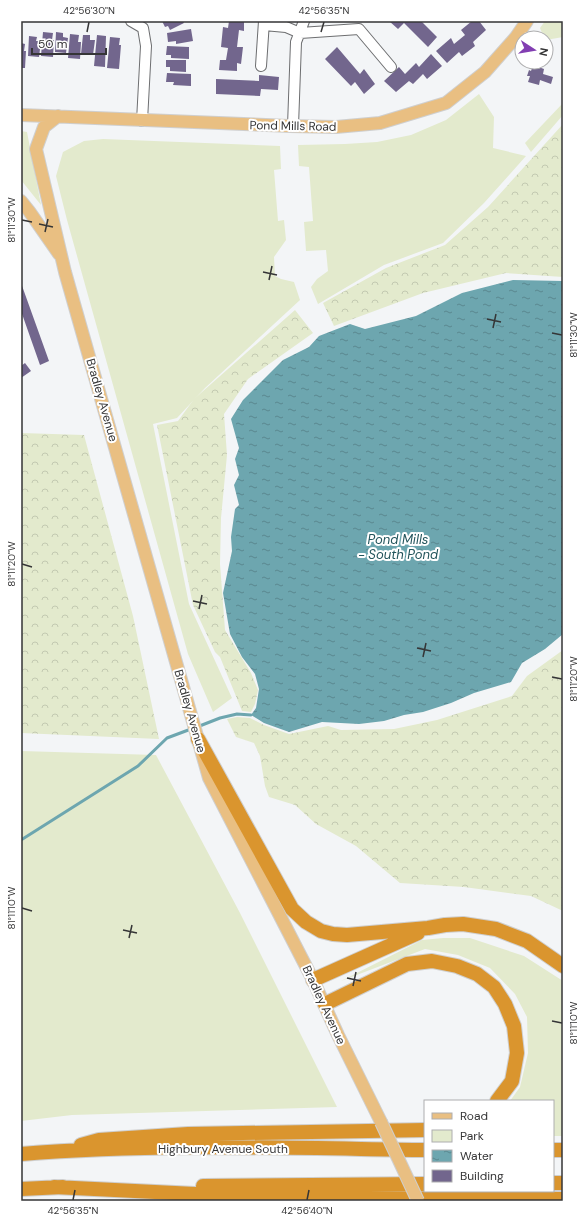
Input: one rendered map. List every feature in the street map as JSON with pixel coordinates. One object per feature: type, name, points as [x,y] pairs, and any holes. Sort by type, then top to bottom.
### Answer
[{"type":"highway","points":[[198,739],[292,909],[306,922],[321,931],[333,934],[348,935],[463,924],[496,929],[527,941],[563,966]]},
{"type":"highway","points":[[313,980],[428,928]]},
{"type":"highway","points":[[325,1004],[407,964],[432,961],[457,966],[477,974],[494,987],[505,1004],[514,1026],[517,1053],[512,1081],[498,1100]]},
{"type":"highway","points":[[49,1152],[99,1140],[188,1134],[424,1130]]},
{"type":"highway","name":"Highbury Avenue South","points":[[21,1154],[194,1147],[424,1150]]},
{"type":"highway","points":[[21,1189],[54,1187],[424,1184]]},
{"type":"highway","points":[[54,1187],[278,1198],[563,1199]]},
{"type":"main road","name":"Pond Mills Road","points":[[21,115],[142,121],[336,127],[380,123],[446,103],[485,72],[516,37],[527,21]]},
{"type":"main road","points":[[58,116],[44,127],[36,150],[63,260]]},
{"type":"main road","name":"Bradley Avenue","points":[[21,201],[63,260],[209,778],[325,1004],[338,1035],[418,1201]]},
{"type":"street","points":[[131,21],[142,28],[146,46],[142,121]]},
{"type":"street","points":[[293,126],[296,42],[304,21]]},
{"type":"street","points":[[261,66],[264,23],[286,27],[300,33],[359,28],[391,67]]},
{"type":"green space","points":[[545,21],[563,21],[563,37],[554,39],[554,30],[541,30],[540,28]]},
{"type":"green space","points":[[479,94],[494,117],[493,148],[526,156],[484,203],[443,243],[384,265],[318,304],[311,287],[317,279],[328,271],[326,250],[306,251],[304,222],[313,221],[309,167],[299,166],[298,145],[377,142],[411,135],[446,120]]},
{"type":"green space","points":[[563,103],[563,115],[531,152],[525,143]]},
{"type":"green space","points":[[563,124],[563,277],[506,273],[423,293],[334,326],[323,303],[386,268],[445,245],[488,207]]},
{"type":"green space","points":[[21,131],[27,132],[41,205],[21,180]]},
{"type":"green space","points":[[103,139],[280,146],[281,169],[274,170],[278,221],[284,220],[286,240],[274,257],[275,276],[294,282],[300,300],[205,388],[177,418],[153,424],[189,604],[232,698],[213,712],[188,654],[56,176],[63,152],[84,141]]},
{"type":"green space","points":[[295,310],[313,333],[248,379],[224,414],[227,455],[221,518],[220,564],[225,630],[251,673],[258,690],[255,704],[251,712],[242,711],[220,657],[215,652],[193,605],[157,425],[178,421],[194,399]]},
{"type":"green space","points":[[21,433],[84,435],[133,616],[159,739],[21,733]]},
{"type":"green space","points":[[563,650],[563,911],[531,896],[464,887],[400,883],[356,846],[316,824],[295,805],[269,797],[265,786],[260,756],[254,743],[236,737],[227,719],[237,717],[250,718],[289,734],[328,726],[341,730],[394,729],[437,720],[512,696],[527,676]]},
{"type":"green space","points":[[21,751],[156,755],[240,913],[337,1107],[72,1115],[21,1121]]},
{"type":"green space","points":[[470,938],[524,956],[563,981],[563,1136],[554,1136],[554,1100],[511,1100],[520,1087],[528,1053],[527,1017],[515,994],[490,968],[458,955],[425,949],[341,981],[422,940]]},
{"type":"water","name":"Pond Mills - South Pond","points":[[513,280],[563,281],[563,634],[545,649],[522,663],[511,682],[474,693],[451,703],[423,712],[404,715],[384,721],[359,724],[322,722],[289,732],[264,723],[251,715],[256,708],[259,689],[255,674],[242,657],[230,634],[223,593],[232,551],[231,537],[235,509],[239,505],[234,485],[239,475],[235,459],[239,448],[231,419],[243,400],[283,360],[309,347],[319,336],[350,324],[365,329],[416,316],[462,293]]},
{"type":"building","points":[[162,21],[183,21],[184,23],[170,30],[168,26],[165,27]]},
{"type":"building","points":[[229,21],[244,21],[244,31],[239,30],[237,47],[243,47],[241,64],[237,63],[237,71],[219,70],[220,60],[226,60],[228,48],[221,47],[223,27],[228,28]]},
{"type":"building","points":[[389,21],[421,21],[437,37],[428,47],[404,23],[398,29]]},
{"type":"building","points":[[472,21],[479,21],[486,30],[473,42],[475,46],[462,56],[459,52],[447,63],[436,51],[451,38],[454,44],[465,35],[461,30]]},
{"type":"building","points":[[191,29],[193,41],[176,44],[176,41],[168,42],[167,33]]},
{"type":"building","points":[[43,32],[53,33],[53,57],[41,56]]},
{"type":"building","points":[[56,32],[63,33],[63,37],[68,38],[66,53],[55,52]]},
{"type":"building","points":[[70,34],[79,35],[78,42],[81,42],[80,59],[68,58]]},
{"type":"building","points":[[83,35],[90,35],[90,40],[95,40],[93,55],[81,54]]},
{"type":"building","points":[[97,35],[106,36],[105,67],[94,66]]},
{"type":"building","points":[[29,36],[37,37],[36,41],[41,41],[39,57],[28,56]]},
{"type":"building","points":[[110,37],[120,38],[119,45],[121,45],[119,69],[107,68]]},
{"type":"building","points":[[21,43],[25,44],[25,68],[21,68]]},
{"type":"building","points":[[167,46],[189,47],[189,59],[171,58],[171,55],[166,55]]},
{"type":"building","points":[[337,47],[360,74],[364,69],[375,84],[364,94],[355,82],[351,86],[325,59]]},
{"type":"building","points":[[431,54],[442,66],[427,79],[423,74],[413,84],[409,81],[396,92],[384,81],[399,67],[405,74],[416,63],[419,67]]},
{"type":"building","points":[[166,60],[186,60],[186,72],[170,71],[170,67],[166,67]]},
{"type":"building","points":[[529,70],[544,70],[543,74],[553,77],[551,84],[540,80],[539,85],[528,82],[530,76],[527,76]]},
{"type":"building","points":[[167,73],[191,74],[191,86],[173,85],[174,82],[166,82]]},
{"type":"building","points":[[259,75],[279,77],[278,90],[261,89],[260,96],[216,94],[216,79],[259,81]]},
{"type":"building","points":[[21,283],[49,361],[40,365],[21,311]]},
{"type":"building","points":[[25,363],[31,371],[21,378],[21,366]]},
{"type":"waterway","points":[[197,727],[220,718],[237,714],[251,715]]},
{"type":"waterway","points":[[21,840],[138,766],[167,738],[191,729]]}]
